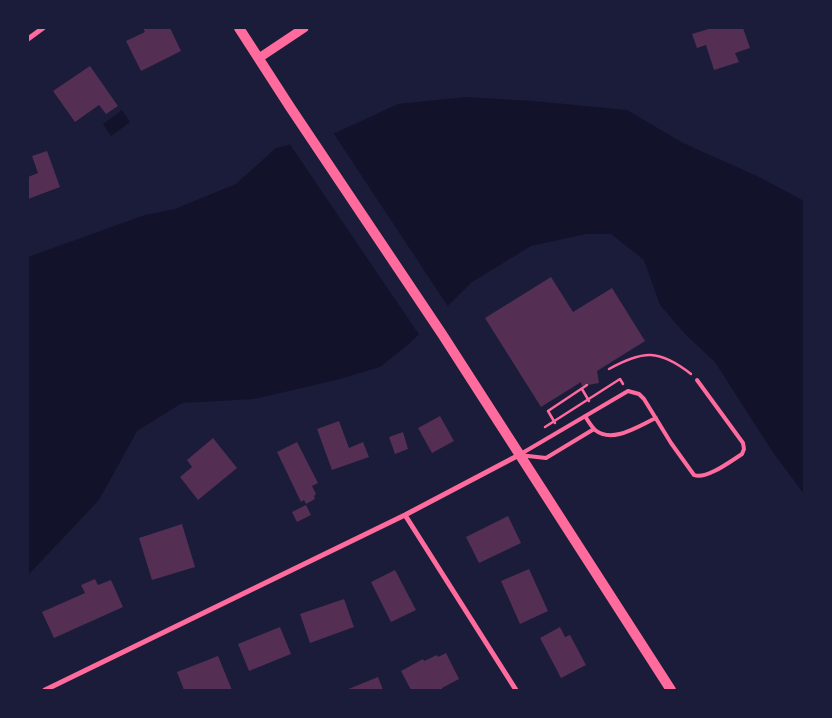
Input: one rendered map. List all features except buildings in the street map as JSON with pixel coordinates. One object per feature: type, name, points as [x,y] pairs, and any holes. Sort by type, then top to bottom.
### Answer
[{"type":"main road","points":[[239,28],[442,334],[671,690]]},
{"type":"street","points":[[28,39],[43,28]]},
{"type":"street","points":[[259,58],[304,28]]},
{"type":"street","points":[[45,690],[405,515],[519,455]]},
{"type":"street","points":[[405,515],[516,690]]},
{"type":"lane","points":[[519,455],[628,391],[639,394],[644,399],[694,474],[699,477],[706,475],[742,454],[744,449],[743,443],[697,380]]},
{"type":"lane","points":[[585,416],[594,429],[609,436],[618,435],[656,418]]},
{"type":"lane","points":[[519,455],[546,458],[594,429]]},
{"type":"path","points":[[609,369],[634,356],[656,355],[679,365],[697,380]]},
{"type":"path","points":[[542,429],[620,379],[628,391]]},
{"type":"path","points":[[561,431],[548,410],[587,385]]},
{"type":"path","points":[[582,389],[586,396]]},
{"type":"shaded area","points":[[466,97],[627,110],[683,143],[759,177],[804,201],[804,494],[772,451],[715,362],[686,335],[660,305],[644,260],[611,234],[586,234],[531,246],[472,282],[410,343],[380,367],[336,380],[254,399],[182,403],[137,431],[99,500],[28,575],[28,257],[145,215],[175,209],[236,184],[276,148],[333,134],[398,104]]},
{"type":"shaded area","points":[[122,110],[130,122],[111,136],[103,124]]},
{"type":"pier","points":[[332,131],[449,308],[420,336],[289,143]]}]
